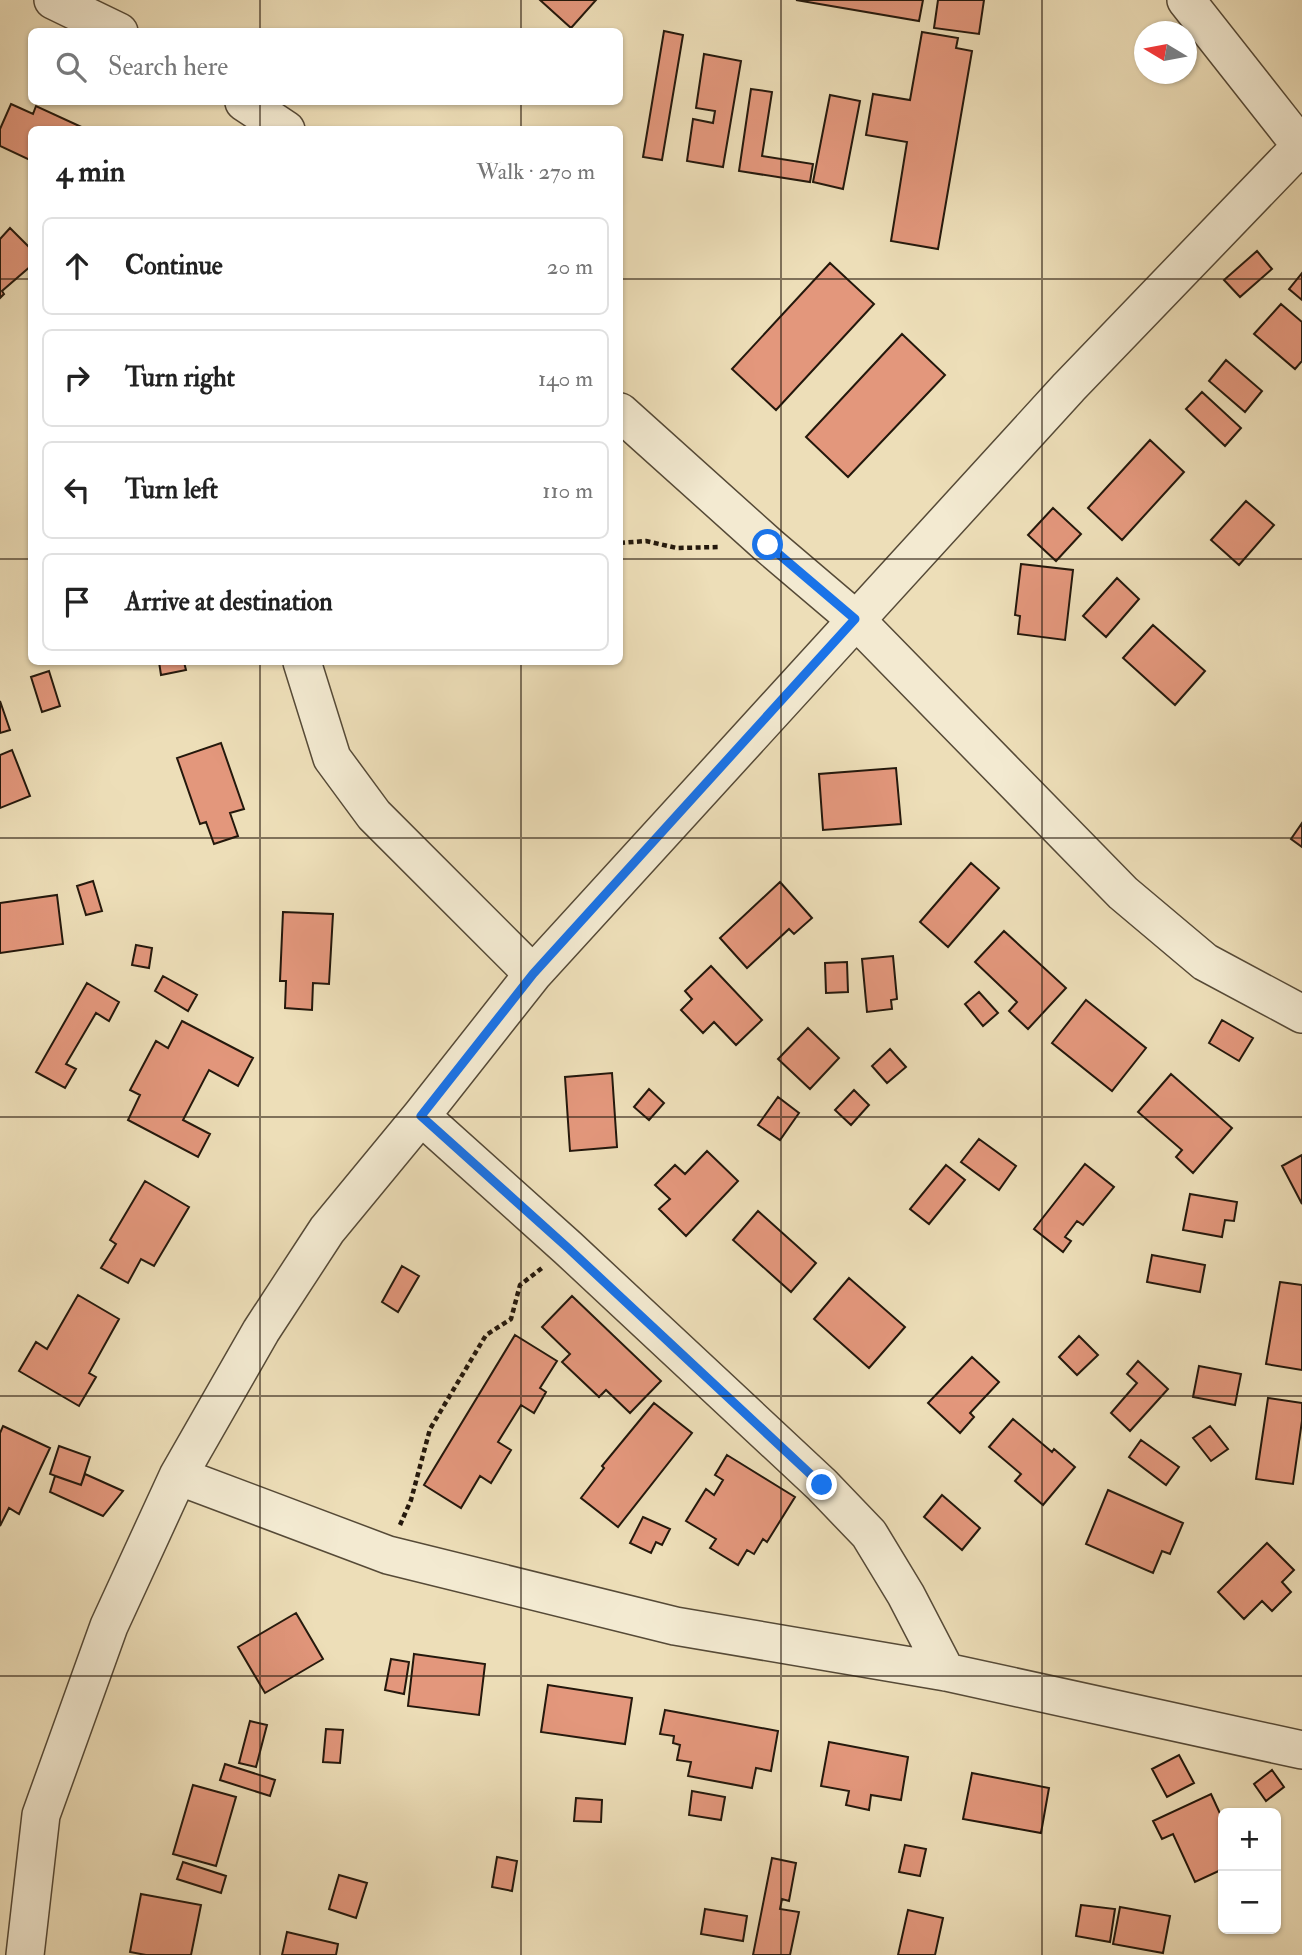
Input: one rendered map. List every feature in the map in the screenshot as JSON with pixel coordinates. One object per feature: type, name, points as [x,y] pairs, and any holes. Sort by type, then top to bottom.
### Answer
[{"type":"street","points":[[53,0],[110,28]]},
{"type":"street","points":[[25,1955],[41,1815],[109,1626],[178,1476],[261,1331],[327,1230],[533,974],[1069,387],[1302,145],[1186,0]]},
{"type":"street","points":[[248,105],[280,126]]},
{"type":"street","points":[[623,415],[855,619],[1123,893],[1205,962],[1302,1014]]},
{"type":"street","points":[[303,665],[332,758],[367,805],[533,974]]},
{"type":"street","points":[[421,1116],[568,1248],[822,1485],[869,1534],[906,1595],[946,1672]]},
{"type":"street","points":[[178,1476],[388,1555],[674,1626],[946,1672],[1302,1749]]},
{"type":"path","points":[[623,543],[646,541],[677,548],[768,545]]},
{"type":"path","points":[[388,1555],[411,1500],[430,1429],[486,1335],[510,1319],[520,1285],[568,1248]]},
{"type":"building","points":[[540,0],[596,0],[571,28]]},
{"type":"building","points":[[796,0],[923,0],[919,21]]},
{"type":"building","points":[[938,0],[984,0],[979,34],[934,28]]},
{"type":"building","points":[[664,31],[683,35],[662,160],[643,157]]},
{"type":"building","points":[[922,32],[958,38],[956,48],[972,51],[938,249],[891,241],[907,142],[866,135],[873,94],[910,100]]},
{"type":"building","points":[[704,54],[741,61],[723,167],[687,161],[693,119],[713,123],[715,111],[696,108]]},
{"type":"building","points":[[751,89],[772,92],[762,156],[813,164],[810,182],[739,171]]},
{"type":"building","points":[[830,95],[860,101],[843,189],[813,182]]},
{"type":"building","points":[[11,104],[33,114],[36,106],[79,126],[28,126],[28,159],[0,146],[0,129]]},
{"type":"building","points":[[10,228],[28,246],[28,268],[2,291],[4,294],[0,298],[0,239]]},
{"type":"building","points":[[1257,251],[1272,269],[1240,297],[1224,280]]},
{"type":"building","points":[[830,263],[874,304],[776,410],[732,369]]},
{"type":"building","points":[[1302,273],[1302,300],[1289,289]]},
{"type":"building","points":[[1281,304],[1302,322],[1302,361],[1295,369],[1254,334]]},
{"type":"building","points":[[902,334],[945,375],[848,477],[806,437]]},
{"type":"building","points":[[1226,360],[1262,391],[1245,412],[1209,381]]},
{"type":"building","points":[[1202,392],[1241,428],[1225,446],[1186,409]]},
{"type":"building","points":[[1150,440],[1184,472],[1122,540],[1088,508]]},
{"type":"building","points":[[1246,501],[1274,525],[1239,565],[1211,540]]},
{"type":"building","points":[[1053,508],[1081,534],[1056,561],[1028,535]]},
{"type":"building","points":[[1021,564],[1073,570],[1065,640],[1018,634],[1020,616],[1015,615]]},
{"type":"building","points":[[1117,578],[1139,599],[1106,637],[1083,616]]},
{"type":"building","points":[[1153,625],[1205,671],[1175,705],[1123,658]]},
{"type":"building","points":[[159,665],[185,665],[186,670],[161,675]]},
{"type":"building","points":[[49,671],[60,706],[42,712],[31,677]]},
{"type":"building","points":[[0,701],[10,730],[0,733]]},
{"type":"building","points":[[221,743],[244,809],[230,813],[238,836],[214,844],[206,822],[200,824],[177,758]]},
{"type":"building","points":[[12,750],[30,796],[0,808],[0,755]]},
{"type":"building","points":[[896,768],[901,824],[823,830],[819,774]]},
{"type":"building","points":[[1302,823],[1302,847],[1291,839]]},
{"type":"building","points":[[971,863],[999,888],[948,947],[920,922]]},
{"type":"building","points":[[93,881],[102,911],[86,915],[77,886]]},
{"type":"building","points":[[780,882],[812,918],[794,934],[789,929],[747,968],[720,938]]},
{"type":"building","points":[[57,895],[63,944],[0,953],[0,903]]},
{"type":"building","points":[[283,912],[333,914],[329,984],[313,983],[312,1010],[285,1008],[286,981],[280,981]]},
{"type":"building","points":[[1004,931],[1066,988],[1028,1029],[1009,1011],[1017,1002],[975,962]]},
{"type":"building","points":[[136,945],[152,948],[149,968],[132,965]]},
{"type":"building","points":[[893,956],[897,999],[891,1000],[892,1009],[867,1012],[862,959]]},
{"type":"building","points":[[847,962],[848,992],[826,993],[825,963]]},
{"type":"building","points":[[711,966],[762,1020],[736,1045],[714,1022],[703,1033],[681,1010],[692,999],[685,991]]},
{"type":"building","points":[[163,976],[197,995],[188,1011],[155,991]]},
{"type":"building","points":[[87,983],[119,1002],[109,1021],[96,1013],[66,1064],[76,1069],[65,1088],[36,1072]]},
{"type":"building","points":[[979,992],[998,1013],[983,1026],[965,1004]]},
{"type":"building","points":[[1086,1000],[1146,1048],[1112,1091],[1052,1043]]},
{"type":"building","points":[[1222,1020],[1253,1038],[1239,1061],[1209,1043]]},
{"type":"building","points":[[182,1021],[253,1058],[238,1086],[209,1070],[183,1120],[210,1134],[198,1157],[128,1120],[140,1095],[130,1090],[156,1041],[168,1048]]},
{"type":"building","points":[[808,1028],[839,1058],[810,1089],[778,1059]]},
{"type":"building","points":[[890,1049],[906,1067],[887,1083],[872,1066]]},
{"type":"building","points":[[612,1073],[617,1147],[570,1151],[565,1077]]},
{"type":"building","points":[[1171,1074],[1232,1128],[1193,1173],[1176,1157],[1182,1150],[1138,1112]]},
{"type":"building","points":[[649,1089],[664,1103],[649,1120],[634,1107]]},
{"type":"building","points":[[854,1090],[869,1105],[851,1125],[835,1110]]},
{"type":"building","points":[[778,1097],[799,1113],[780,1140],[758,1125]]},
{"type":"building","points":[[979,1139],[1016,1166],[999,1190],[961,1162]]},
{"type":"building","points":[[707,1151],[738,1181],[686,1236],[659,1209],[670,1199],[655,1185],[675,1165],[685,1174]]},
{"type":"building","points":[[1302,1155],[1302,1204],[1282,1166]]},
{"type":"building","points":[[1085,1164],[1114,1187],[1083,1225],[1077,1221],[1065,1237],[1071,1241],[1063,1252],[1034,1229]]},
{"type":"building","points":[[946,1165],[965,1180],[929,1224],[910,1209]]},
{"type":"building","points":[[145,1181],[189,1207],[154,1266],[141,1259],[128,1283],[101,1268],[116,1244],[110,1240]]},
{"type":"building","points":[[1190,1194],[1237,1202],[1234,1221],[1225,1220],[1222,1237],[1183,1230]]},
{"type":"building","points":[[758,1211],[816,1263],[791,1292],[733,1240]]},
{"type":"building","points":[[1152,1255],[1205,1265],[1200,1292],[1147,1282]]},
{"type":"building","points":[[402,1266],[419,1276],[398,1312],[382,1302]]},
{"type":"building","points":[[849,1278],[905,1327],[869,1368],[814,1319]]},
{"type":"building","points":[[1280,1282],[1302,1285],[1302,1370],[1266,1364]]},
{"type":"building","points":[[78,1295],[119,1319],[89,1373],[96,1377],[79,1406],[19,1371],[36,1342],[47,1349]]},
{"type":"building","points":[[572,1296],[661,1381],[630,1413],[606,1390],[599,1397],[562,1362],[570,1354],[542,1327]]},
{"type":"building","points":[[515,1335],[557,1361],[540,1388],[546,1392],[534,1413],[521,1405],[498,1442],[511,1450],[491,1483],[480,1476],[461,1508],[424,1485]]},
{"type":"building","points":[[1079,1336],[1098,1355],[1077,1375],[1059,1357]]},
{"type":"building","points":[[972,1357],[999,1382],[970,1413],[974,1417],[960,1433],[928,1403]]},
{"type":"building","points":[[1138,1361],[1168,1389],[1130,1431],[1111,1413],[1137,1383],[1127,1374]]},
{"type":"building","points":[[1199,1366],[1241,1374],[1235,1405],[1193,1397]]},
{"type":"building","points":[[1268,1398],[1302,1403],[1293,1484],[1256,1479]]},
{"type":"building","points":[[654,1403],[692,1433],[618,1527],[581,1498],[604,1468],[602,1466]]},
{"type":"building","points":[[1013,1419],[1052,1452],[1054,1449],[1075,1467],[1043,1505],[1015,1481],[1021,1474],[989,1447]]},
{"type":"building","points":[[3,1426],[50,1448],[19,1514],[9,1508],[0,1526],[0,1433]]},
{"type":"building","points":[[1210,1426],[1228,1449],[1211,1461],[1193,1438]]},
{"type":"building","points":[[1141,1440],[1179,1467],[1166,1485],[1129,1457]]},
{"type":"building","points":[[59,1446],[90,1457],[81,1485],[50,1474]]},
{"type":"building","points":[[727,1455],[795,1497],[767,1542],[763,1539],[754,1554],[747,1550],[738,1565],[710,1548],[716,1539],[686,1521],[706,1489],[714,1495],[723,1480],[715,1475]]},
{"type":"building","points":[[85,1474],[123,1491],[103,1516],[50,1492],[55,1476],[81,1485]]},
{"type":"building","points":[[1108,1490],[1183,1523],[1170,1554],[1162,1551],[1153,1573],[1086,1544]]},
{"type":"building","points":[[942,1495],[980,1528],[962,1550],[924,1517]]},
{"type":"building","points":[[643,1517],[670,1529],[662,1545],[656,1542],[651,1553],[630,1543]]},
{"type":"building","points":[[1267,1543],[1294,1570],[1282,1582],[1291,1592],[1272,1611],[1262,1601],[1244,1619],[1218,1592]]},
{"type":"building","points":[[296,1613],[323,1659],[265,1693],[238,1647]]},
{"type":"building","points":[[414,1654],[485,1664],[479,1715],[408,1706]]},
{"type":"building","points":[[391,1659],[409,1662],[404,1694],[385,1690]]},
{"type":"building","points":[[548,1685],[632,1698],[625,1744],[541,1732]]},
{"type":"building","points":[[665,1710],[778,1731],[771,1771],[756,1768],[752,1788],[688,1776],[691,1762],[677,1760],[680,1745],[673,1743],[674,1736],[660,1734]]},
{"type":"building","points":[[250,1721],[267,1725],[256,1767],[239,1763]]},
{"type":"building","points":[[326,1729],[343,1730],[340,1763],[323,1762]]},
{"type":"building","points":[[829,1742],[908,1757],[901,1800],[871,1795],[869,1810],[846,1805],[849,1791],[821,1786]]},
{"type":"building","points":[[1179,1755],[1194,1783],[1167,1797],[1152,1769]]},
{"type":"building","points":[[225,1764],[275,1780],[270,1796],[220,1780]]},
{"type":"building","points":[[1272,1770],[1284,1787],[1266,1801],[1254,1784]]},
{"type":"building","points":[[972,1773],[1049,1788],[1041,1833],[963,1819]]},
{"type":"building","points":[[193,1785],[236,1797],[216,1866],[173,1854]]},
{"type":"building","points":[[692,1791],[725,1797],[721,1820],[689,1815]]},
{"type":"building","points":[[1211,1794],[1218,1809],[1218,1871],[1195,1882],[1173,1834],[1162,1839],[1153,1821]]},
{"type":"building","points":[[576,1798],[602,1800],[601,1822],[574,1821]]},
{"type":"building","points":[[905,1845],[926,1849],[920,1876],[899,1872]]},
{"type":"building","points":[[497,1857],[517,1861],[512,1891],[492,1887]]},
{"type":"building","points":[[772,1858],[796,1863],[789,1901],[782,1899],[780,1909],[799,1912],[790,1955],[753,1955]]},
{"type":"building","points":[[183,1862],[226,1876],[221,1893],[177,1879]]},
{"type":"building","points":[[339,1875],[367,1883],[356,1918],[329,1909]]},
{"type":"building","points":[[141,1894],[201,1905],[191,1955],[146,1955],[130,1952]]},
{"type":"building","points":[[1081,1905],[1115,1909],[1110,1942],[1076,1936]]},
{"type":"building","points":[[1120,1907],[1170,1916],[1163,1953],[1113,1944]]},
{"type":"building","points":[[705,1909],[747,1916],[743,1941],[701,1934]]},
{"type":"building","points":[[908,1910],[943,1918],[935,1955],[898,1955]]},
{"type":"building","points":[[287,1932],[338,1944],[336,1955],[282,1955]]},
{"type":"route","points":[[768,545],[855,619],[533,974],[421,1116],[568,1248],[822,1485]]}]
